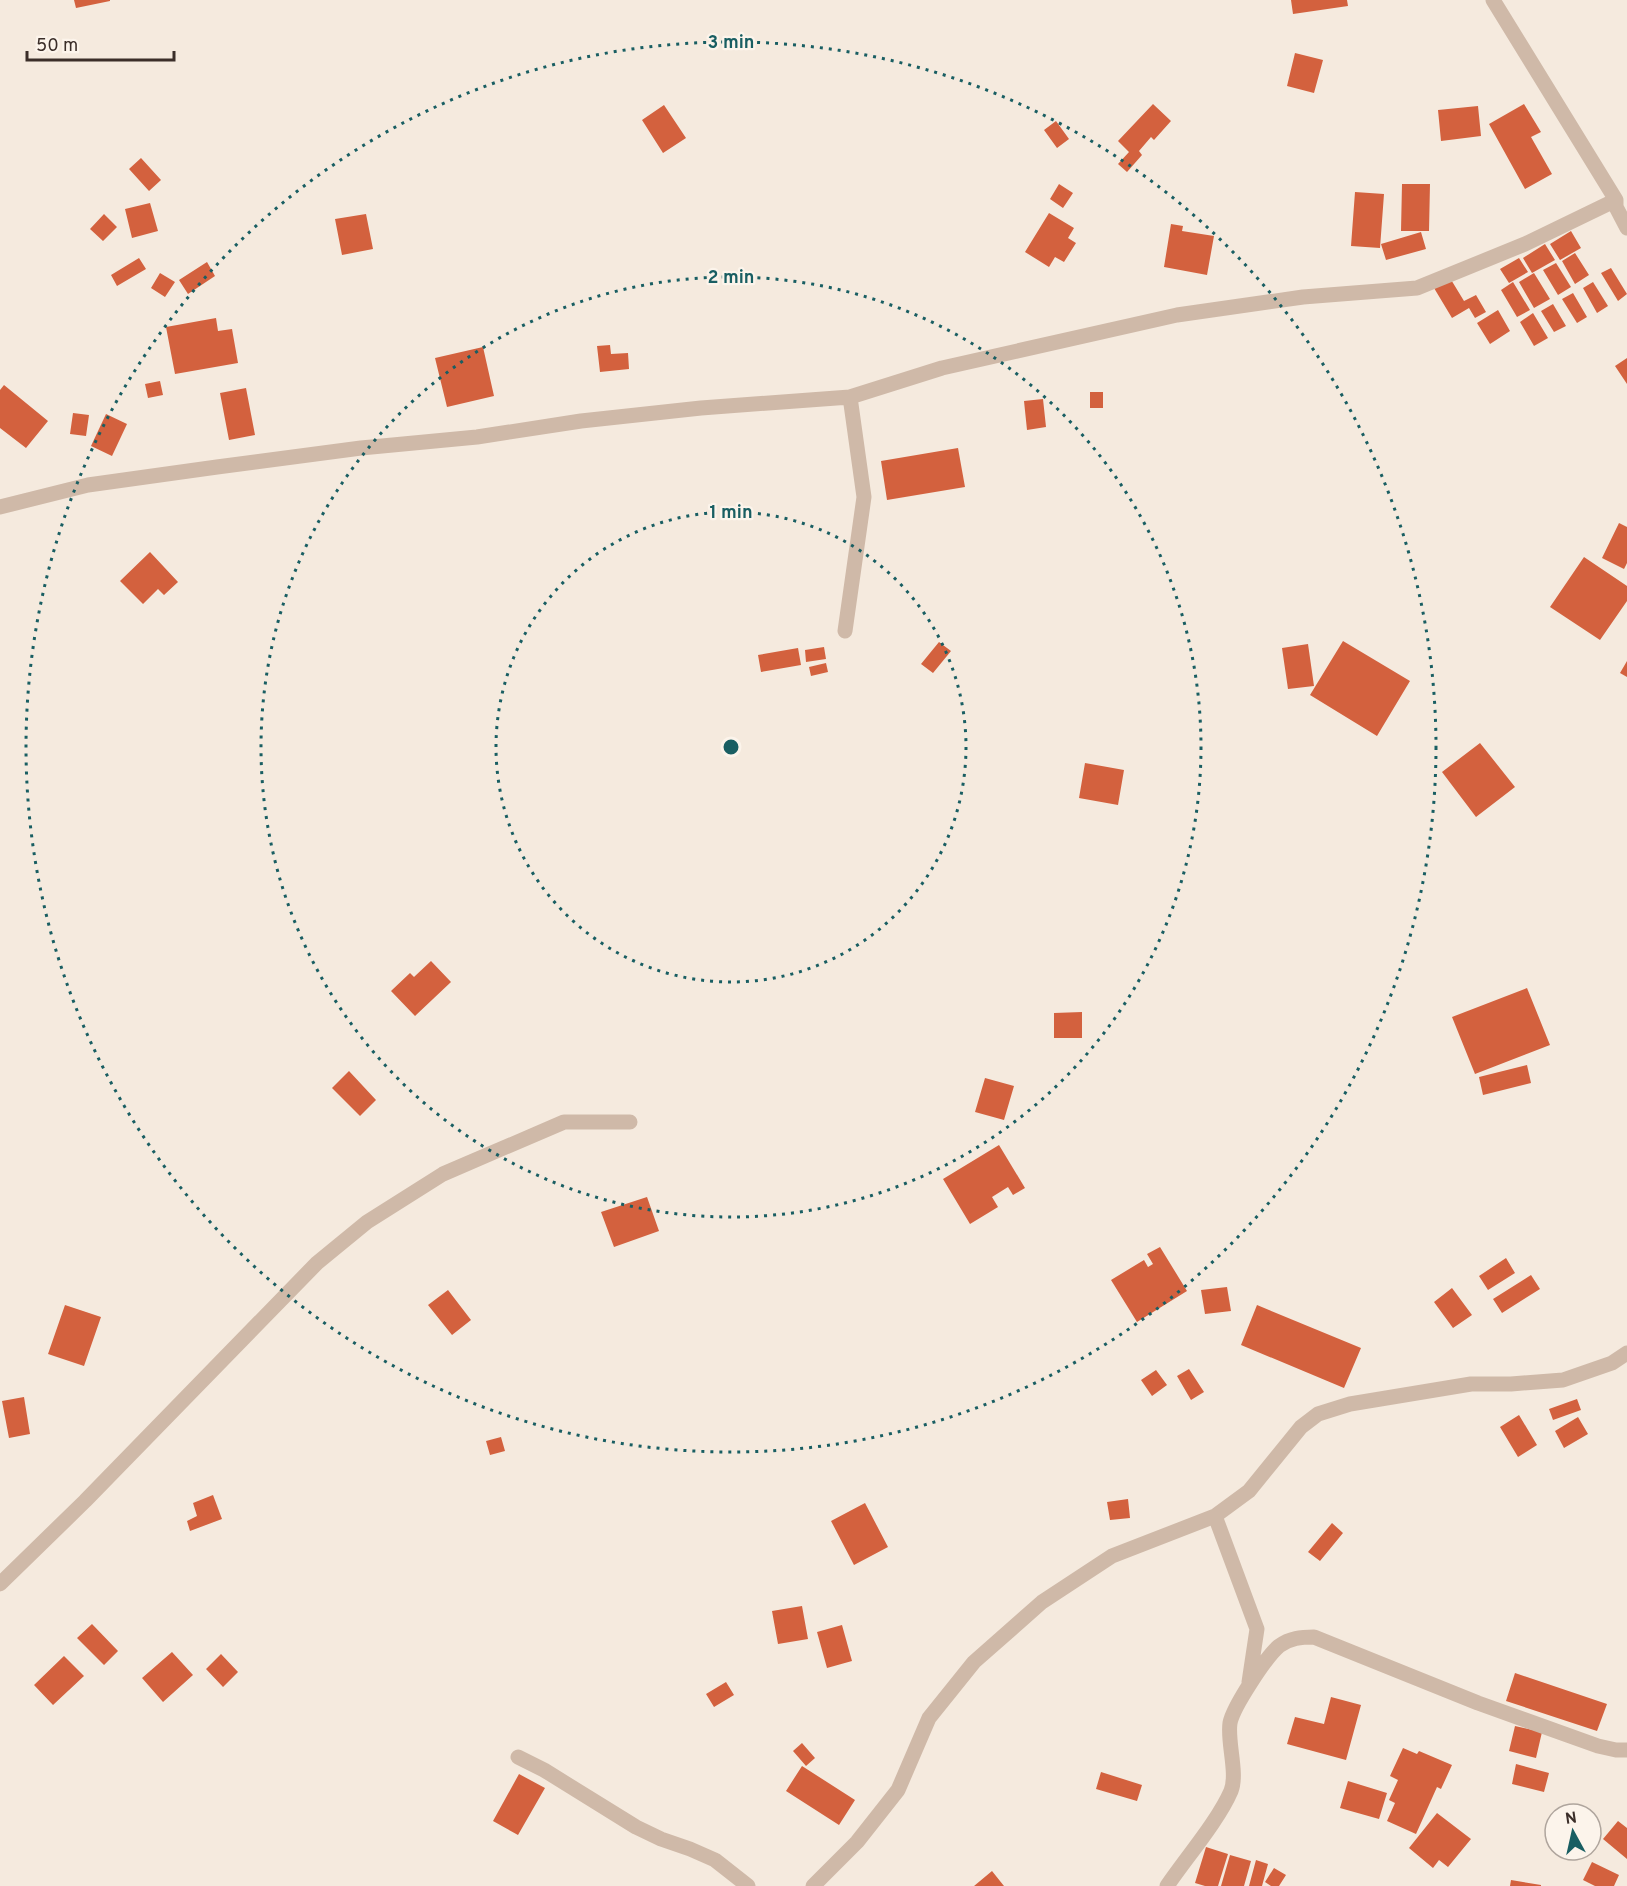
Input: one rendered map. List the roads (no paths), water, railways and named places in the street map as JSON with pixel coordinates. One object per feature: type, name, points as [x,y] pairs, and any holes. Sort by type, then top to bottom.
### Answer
[{"type":"street","points":[[1494,0],[1620,203],[1627,228]]},
{"type":"street","points":[[0,507],[88,485],[361,448],[477,437],[580,421],[701,408],[850,397],[942,368],[1177,315],[1303,297],[1417,288],[1620,203]]},
{"type":"street","points":[[844,631],[864,497],[850,397]]},
{"type":"street","points":[[0,1584],[85,1501],[317,1263],[367,1221],[443,1174],[564,1122],[630,1122]]},
{"type":"street","points":[[813,1886],[857,1842],[898,1790],[929,1718],[974,1662],[1042,1602],[1112,1556],[1215,1516],[1249,1491],[1301,1427],[1318,1414],[1350,1404],[1472,1384],[1563,1380],[1612,1364],[1627,1353]]},
{"type":"street","points":[[1215,1516],[1257,1629],[1248,1688]]},
{"type":"street","points":[[1167,1886],[1221,1809],[1232,1788],[1230,1724],[1233,1713],[1266,1660],[1279,1646],[1291,1640],[1314,1637],[1479,1703],[1598,1746],[1627,1750]]},
{"type":"street","points":[[518,1757],[544,1770],[636,1827],[715,1860],[748,1886]]}]
